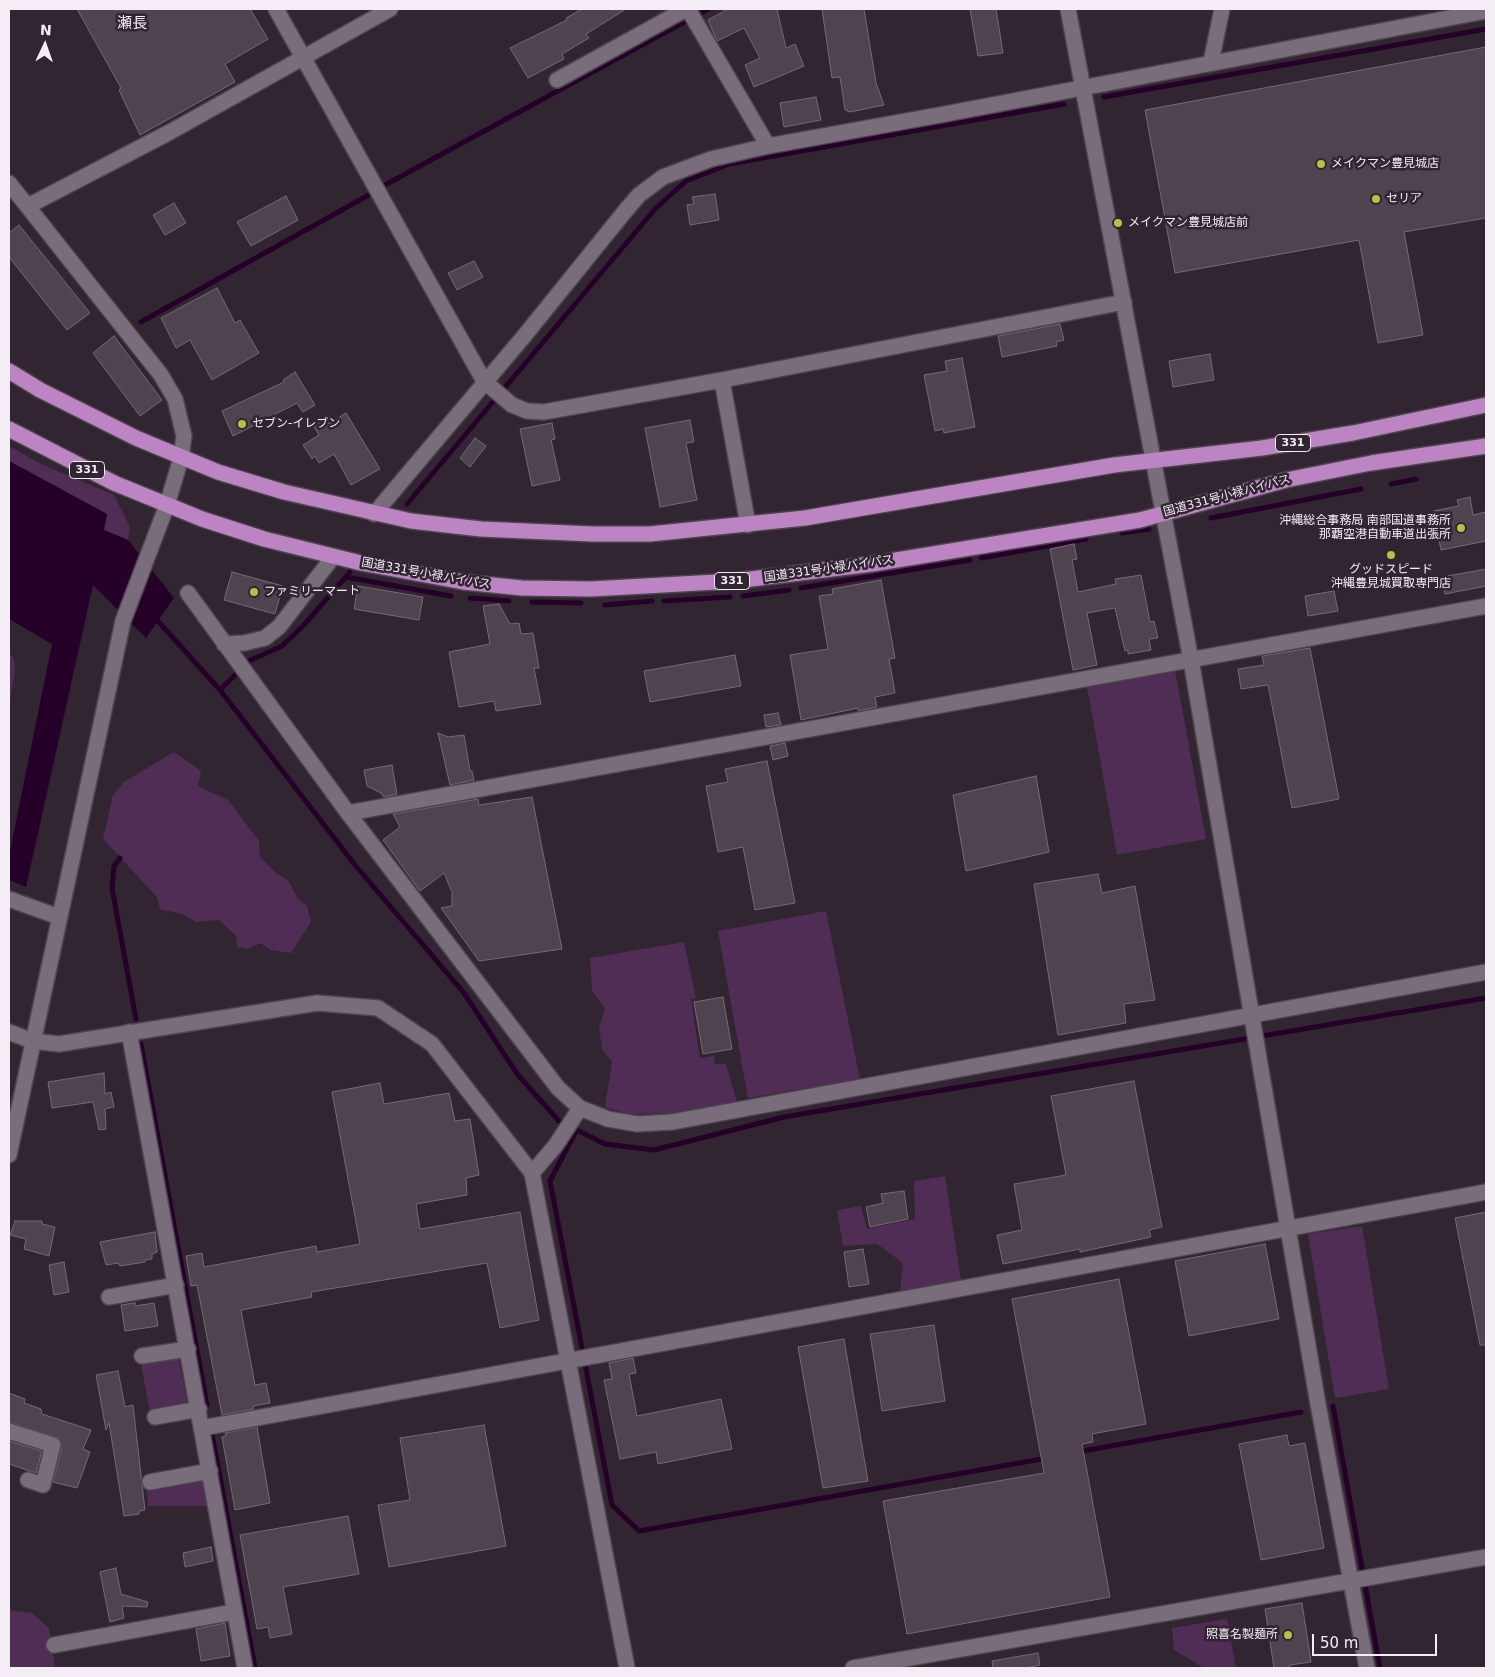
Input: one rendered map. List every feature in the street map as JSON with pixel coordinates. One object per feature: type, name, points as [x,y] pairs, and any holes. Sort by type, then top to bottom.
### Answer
[{"type":"highway","name":"331","points":[[9,371],[40,390],[126,434],[181,458],[284,492],[374,514],[457,526],[532,533],[650,534],[805,518],[1114,465],[1262,448],[1353,433],[1486,405]]},
{"type":"highway","name":"国道331号小禄バイパス","points":[[9,429],[114,483],[167,505],[264,539],[333,557],[462,582],[591,589],[793,575],[872,564],[1164,514],[1286,480],[1371,463],[1486,446]]},
{"type":"street","points":[[276,9],[486,383],[507,401],[527,411],[544,412],[722,380],[1124,302]]},
{"type":"street","points":[[28,206],[170,132],[390,9]]},
{"type":"street","points":[[557,80],[687,9],[768,146]]},
{"type":"street","points":[[1068,9],[1192,660],[1288,1227],[1367,1668]]},
{"type":"street","points":[[1211,62],[1222,9]]},
{"type":"street","points":[[374,514],[486,383],[639,195],[662,177],[688,166],[768,146],[1486,12]]},
{"type":"street","points":[[9,183],[134,339],[175,399],[184,436],[181,458],[167,505],[123,621],[9,1155]]},
{"type":"street","points":[[722,380],[748,525]]},
{"type":"street","points":[[227,649],[265,638],[279,627],[333,557]]},
{"type":"street","points":[[188,593],[348,813],[558,1088],[580,1108],[608,1119],[637,1124],[672,1122],[1486,972]]},
{"type":"street","points":[[348,813],[1486,606]]},
{"type":"street","points":[[9,899],[59,917]]},
{"type":"street","points":[[9,1032],[32,1041],[59,1044],[317,1003],[378,1008],[432,1044],[532,1173],[627,1668]]},
{"type":"street","points":[[129,1032],[245,1668]]},
{"type":"street","points":[[532,1173],[556,1145],[580,1108]]},
{"type":"street","points":[[202,1428],[1486,1192]]},
{"type":"street","points":[[109,1297],[176,1285]]},
{"type":"street","points":[[142,1356],[188,1349]]},
{"type":"street","points":[[155,1417],[199,1409]]},
{"type":"street","points":[[9,1431],[52,1445],[43,1485],[28,1480]]},
{"type":"street","points":[[150,1482],[210,1471]]},
{"type":"street","points":[[853,1668],[1486,1558]]},
{"type":"street","points":[[54,1645],[234,1612]]},
{"type":"shaded area","points":[[9,446],[41,464],[114,495],[130,527],[128,540],[104,530],[107,514],[9,461]]},
{"type":"shaded area","points":[[9,461],[107,514],[104,530],[128,540],[174,598],[146,638],[93,585],[26,887],[9,880],[9,856],[52,644],[9,619]]},
{"type":"shaded area","points":[[9,652],[14,659],[15,672],[9,706]]},
{"type":"shaded area","points":[[1175,670],[1206,839],[1117,855],[1087,686]]},
{"type":"shaded area","points":[[174,752],[201,771],[198,786],[228,800],[259,841],[260,857],[276,873],[288,880],[298,899],[307,906],[311,922],[291,953],[271,950],[260,943],[247,949],[237,947],[236,936],[219,920],[196,922],[182,914],[160,909],[157,897],[103,839],[113,795],[124,782]]},
{"type":"shaded area","points":[[826,911],[860,1079],[748,1098],[718,931]]},
{"type":"shaded area","points":[[684,942],[696,998],[691,999],[700,1058],[714,1056],[715,1064],[726,1064],[737,1102],[673,1113],[629,1114],[605,1107],[612,1062],[602,1049],[599,1027],[605,1009],[592,991],[590,958]]},
{"type":"shaded area","points":[[945,1176],[961,1280],[900,1291],[903,1263],[877,1244],[843,1246],[837,1210],[861,1206],[867,1229],[915,1219],[914,1181]]},
{"type":"shaded area","points":[[1362,1226],[1389,1389],[1335,1398],[1308,1234]]},
{"type":"shaded area","points":[[178,1357],[188,1405],[150,1412],[141,1364]]},
{"type":"shaded area","points":[[202,1481],[207,1506],[148,1506],[147,1491]]},
{"type":"shaded area","points":[[9,1610],[32,1613],[49,1628],[55,1668],[9,1668]]},
{"type":"shaded area","points":[[1227,1619],[1236,1668],[1204,1668],[1174,1650],[1172,1628]]},
{"type":"building","points":[[77,9],[250,9],[268,39],[225,64],[235,82],[140,135],[119,90],[121,88]]},
{"type":"building","points":[[582,9],[626,9],[586,34],[589,38],[562,54],[564,59],[528,78],[510,48],[567,20],[566,18]]},
{"type":"building","points":[[728,9],[777,9],[786,48],[795,44],[804,66],[754,87],[745,65],[760,58],[744,28],[717,41],[708,20]]},
{"type":"building","points":[[822,9],[864,9],[876,83],[884,105],[850,112],[845,110],[840,77],[832,78]]},
{"type":"building","points":[[970,9],[996,9],[1003,53],[978,56]]},
{"type":"building","name":"メイクマン豊見城店","points":[[1486,47],[1486,218],[1404,232],[1423,335],[1378,343],[1359,240],[1175,273],[1145,110]]},
{"type":"building","points":[[816,97],[821,120],[784,127],[780,103]]},
{"type":"building","points":[[715,194],[719,220],[690,225],[687,205],[694,204],[692,197]]},
{"type":"building","points":[[286,196],[298,220],[251,246],[237,222]]},
{"type":"building","points":[[174,203],[186,223],[165,235],[153,215]]},
{"type":"building","points":[[19,225],[90,313],[67,330],[9,257],[9,233]]},
{"type":"building","points":[[474,261],[483,277],[457,290],[448,273]]},
{"type":"building","points":[[217,288],[235,323],[240,320],[259,353],[212,380],[190,340],[176,348],[161,318]]},
{"type":"building","points":[[1060,324],[1064,340],[1056,342],[1057,346],[1002,357],[998,336]]},
{"type":"building","points":[[114,336],[162,400],[140,416],[93,353]]},
{"type":"building","points":[[1210,354],[1214,380],[1173,387],[1169,361]]},
{"type":"building","points":[[962,358],[975,427],[944,433],[943,429],[935,431],[924,375],[947,371],[945,361]]},
{"type":"building","name":"セブン-イレブン","points":[[295,372],[315,405],[303,412],[297,403],[233,436],[222,411],[284,382],[283,380]]},
{"type":"building","points":[[346,413],[380,469],[351,485],[334,454],[319,463],[315,456],[312,459],[303,445],[319,435],[313,425],[325,417],[329,424]]},
{"type":"building","points":[[690,420],[694,442],[686,443],[697,500],[660,507],[645,428]]},
{"type":"building","points":[[552,423],[555,439],[551,440],[560,480],[532,486],[520,429]]},
{"type":"building","points":[[475,438],[486,446],[470,467],[460,458]]},
{"type":"building","name":"沖縄総合事務局 南部国道事務所 那覇空港自動車道出張所","points":[[1470,497],[1473,515],[1486,512],[1486,541],[1441,550],[1433,511],[1459,506],[1457,500]]},
{"type":"building","points":[[1074,544],[1077,559],[1072,560],[1078,592],[1116,584],[1115,579],[1141,575],[1150,622],[1154,621],[1158,638],[1149,639],[1151,650],[1128,654],[1128,650],[1125,651],[1115,608],[1087,613],[1097,665],[1073,670],[1050,549]]},
{"type":"building","points":[[1486,569],[1486,586],[1445,594],[1442,577]]},
{"type":"building","name":"ファミリーマート","points":[[232,572],[283,586],[275,614],[224,600]]},
{"type":"building","points":[[881,580],[895,658],[889,659],[895,693],[875,697],[877,707],[858,711],[858,708],[801,720],[790,655],[828,649],[819,596],[833,594],[832,589]]},
{"type":"building","points":[[358,586],[423,597],[419,620],[354,609]]},
{"type":"building","points":[[1334,591],[1338,611],[1308,616],[1305,596]]},
{"type":"building","points":[[499,604],[510,624],[519,623],[521,634],[533,633],[539,668],[534,668],[541,704],[496,711],[494,701],[459,707],[449,652],[490,644],[483,606]]},
{"type":"building","points":[[1310,648],[1339,799],[1292,808],[1268,685],[1241,689],[1238,669],[1264,665],[1262,656]]},
{"type":"building","points":[[735,655],[741,686],[650,702],[644,671]]},
{"type":"building","points":[[778,713],[781,725],[766,727],[764,715]]},
{"type":"building","points":[[438,733],[448,737],[464,735],[470,771],[472,771],[474,780],[450,785]]},
{"type":"building","points":[[785,743],[788,756],[773,760],[770,746]]},
{"type":"building","points":[[767,761],[795,903],[755,910],[743,847],[718,852],[706,786],[728,782],[725,769]]},
{"type":"building","points":[[392,765],[397,794],[384,797],[381,793],[367,786],[364,770]]},
{"type":"building","points":[[1036,776],[1049,852],[966,871],[953,795]]},
{"type":"building","points":[[532,797],[562,949],[479,961],[441,908],[452,906],[452,892],[444,873],[420,891],[383,840],[400,827],[393,814],[478,799],[479,805]]},
{"type":"building","points":[[1098,874],[1102,893],[1135,886],[1155,1000],[1124,1004],[1126,1023],[1058,1035],[1034,884]]},
{"type":"building","points":[[723,997],[732,1049],[703,1054],[694,1002]]},
{"type":"building","points":[[104,1073],[105,1094],[111,1092],[114,1107],[105,1109],[106,1129],[99,1130],[93,1102],[52,1108],[48,1082]]},
{"type":"building","points":[[1134,1081],[1162,1227],[1149,1230],[1151,1237],[1080,1252],[1080,1249],[1003,1264],[997,1235],[1022,1230],[1014,1184],[1066,1175],[1051,1096]]},
{"type":"building","points":[[380,1083],[384,1104],[449,1093],[455,1121],[470,1119],[479,1175],[466,1178],[467,1195],[416,1204],[420,1229],[520,1212],[539,1320],[500,1328],[487,1263],[311,1292],[312,1297],[241,1310],[255,1385],[266,1383],[270,1403],[253,1406],[254,1409],[222,1415],[197,1285],[191,1286],[186,1256],[202,1253],[204,1267],[316,1246],[317,1252],[360,1244],[332,1092]]},
{"type":"building","points":[[904,1191],[908,1219],[870,1227],[866,1207],[883,1203],[881,1194]]},
{"type":"building","points":[[1486,1212],[1486,1345],[1480,1345],[1455,1218]]},
{"type":"building","points":[[15,1221],[42,1221],[42,1224],[55,1227],[49,1256],[24,1249],[26,1239],[10,1235]]},
{"type":"building","points":[[155,1232],[157,1252],[152,1254],[152,1259],[120,1266],[118,1263],[106,1265],[100,1242]]},
{"type":"building","points":[[1265,1244],[1279,1319],[1189,1336],[1175,1261]]},
{"type":"building","points":[[863,1249],[869,1284],[849,1287],[844,1252]]},
{"type":"building","points":[[64,1262],[69,1292],[54,1295],[49,1265]]},
{"type":"building","points":[[1119,1279],[1146,1424],[1092,1434],[1093,1442],[1082,1444],[1110,1597],[907,1634],[883,1501],[1044,1473],[1012,1299]]},
{"type":"building","points":[[135,1303],[135,1306],[154,1303],[158,1326],[125,1331],[121,1305]]},
{"type":"building","points":[[934,1325],[945,1401],[882,1411],[870,1334]]},
{"type":"building","points":[[844,1339],[868,1481],[823,1488],[798,1347]]},
{"type":"building","points":[[633,1358],[636,1373],[629,1374],[637,1416],[721,1399],[732,1449],[658,1464],[656,1452],[620,1459],[604,1380],[612,1379],[609,1363]]},
{"type":"building","points":[[118,1371],[125,1407],[133,1405],[145,1510],[139,1511],[139,1514],[124,1516],[109,1423],[106,1430],[96,1375]]},
{"type":"building","points":[[9,1393],[25,1399],[24,1403],[41,1409],[42,1414],[91,1430],[83,1449],[90,1452],[77,1488],[53,1482],[62,1447],[59,1438],[9,1422]]},
{"type":"building","points":[[484,1425],[506,1546],[389,1567],[378,1505],[410,1500],[400,1438]]},
{"type":"building","points":[[257,1427],[270,1503],[235,1510],[222,1437],[226,1436],[225,1433]]},
{"type":"building","points":[[1287,1435],[1289,1446],[1305,1443],[1324,1548],[1261,1560],[1239,1444]]},
{"type":"building","points":[[9,1441],[42,1451],[36,1473],[9,1464]]},
{"type":"building","points":[[348,1516],[359,1574],[283,1587],[292,1634],[270,1638],[268,1627],[257,1629],[240,1535]]},
{"type":"building","points":[[211,1547],[213,1561],[185,1567],[183,1553]]},
{"type":"building","points":[[116,1568],[121,1594],[148,1602],[147,1607],[122,1606],[124,1618],[110,1622],[100,1572]]},
{"type":"building","name":"照喜名製麺所","points":[[1302,1603],[1311,1662],[1290,1665],[1290,1668],[1274,1668],[1265,1609]]},
{"type":"building","points":[[225,1623],[230,1656],[201,1661],[196,1629]]},
{"type":"building","points":[[1038,1653],[1040,1665],[1026,1668],[993,1668],[992,1661]]},
{"type":"waterway","points":[[703,12],[708,9]]},
{"type":"waterway","points":[[385,185],[688,20]]},
{"type":"waterway","points":[[1104,97],[1486,29]]},
{"type":"waterway","points":[[407,504],[655,209],[686,181],[729,164],[1064,104]]},
{"type":"waterway","points":[[141,322],[374,192]]},
{"type":"waterway","points":[[1391,484],[1416,479]]},
{"type":"waterway","points":[[1211,518],[1361,489]]},
{"type":"waterway","points":[[1122,533],[1149,529]]},
{"type":"waterway","points":[[981,558],[1086,539]]},
{"type":"waterway","points":[[801,588],[970,560]]},
{"type":"waterway","points":[[220,690],[249,661],[282,646],[304,625],[350,572]]},
{"type":"waterway","points":[[346,577],[451,596]]},
{"type":"waterway","points":[[743,596],[789,590]]},
{"type":"waterway","points":[[664,601],[730,597]]},
{"type":"waterway","points":[[470,598],[509,601]]},
{"type":"waterway","points":[[605,605],[652,601]]},
{"type":"waterway","points":[[532,602],[581,603]]},
{"type":"waterway","points":[[157,620],[220,690],[355,865],[464,993],[518,1075],[559,1121],[605,1144],[654,1150],[784,1117],[1486,998]]},
{"type":"waterway","points":[[120,858],[114,866],[112,888],[136,1019]]},
{"type":"waterway","points":[[141,1044],[207,1405]]},
{"type":"waterway","points":[[577,1129],[550,1181],[612,1505],[639,1531],[1047,1458]]},
{"type":"waterway","points":[[1333,1406],[1380,1668]]},
{"type":"waterway","points":[[1077,1452],[1301,1412]]},
{"type":"waterway","points":[[212,1434],[255,1668]]},
{"type":"place","name":"メイクマン豊見城店","points":[[1321,164]]},
{"type":"place","name":"セリア","points":[[1376,199]]},
{"type":"place","name":"メイクマン豊見城店前","points":[[1118,223]]},
{"type":"place","name":"セブン-イレブン","points":[[242,424]]},
{"type":"place","name":"沖縄総合事務局 南部国道事務所 那覇空港自動車道出張所","points":[[1461,528]]},
{"type":"place","name":"グッドスピード 沖縄豊見城買取専門店","points":[[1391,555]]},
{"type":"place","name":"ファミリーマート","points":[[254,592]]},
{"type":"place","name":"照喜名製麺所","points":[[1288,1635]]},
{"type":"district","name":"瀬長","points":[[132,24]]}]
